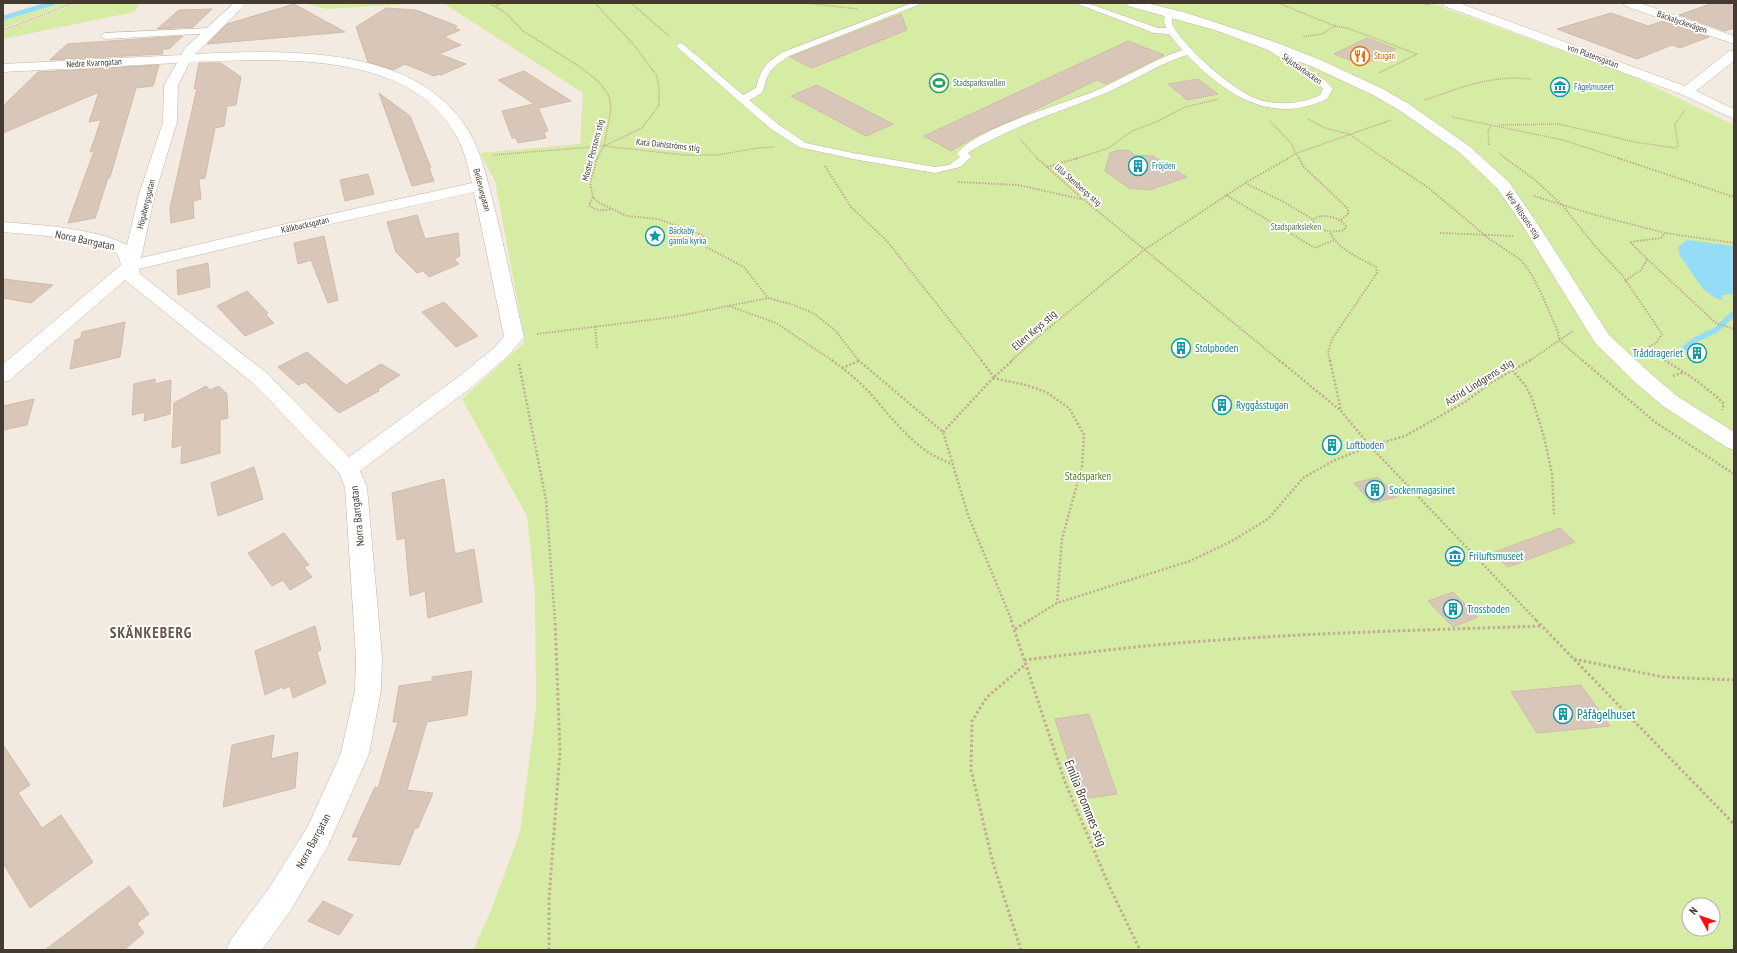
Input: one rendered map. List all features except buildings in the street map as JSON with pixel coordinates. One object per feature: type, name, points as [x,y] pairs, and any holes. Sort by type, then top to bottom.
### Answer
[{"type":"street","name":"Högabergsgatan","points":[[130,266],[147,194],[170,122],[171,86],[190,51],[241,3]]},
{"type":"street","name":"Skjutsarbacken","points":[[1132,3],[1169,12],[1267,44]]},
{"type":"street","points":[[1449,3],[1454,3]]},
{"type":"street","name":"von Platensgatan","points":[[1449,3],[1686,91],[1734,115]]},
{"type":"street","name":"Bäckalyckevägen","points":[[1629,3],[1734,40]]},
{"type":"street","name":"Vera Nilssons stig","points":[[1267,44],[1318,64],[1416,107],[1503,185],[1602,339],[1644,379],[1670,401],[1734,442]]},
{"type":"street","points":[[1686,91],[1696,85],[1734,54]]},
{"type":"street","name":"Bellevuegatan","points":[[185,58],[280,56],[310,58],[363,66],[409,83],[432,98],[444,109],[462,132],[473,157],[488,215],[514,337]]},
{"type":"street","name":"Nedre Kvarngatan","points":[[3,68],[185,58]]},
{"type":"street","name":"Kälkbacksgatan","points":[[130,266],[293,227],[481,186]]},
{"type":"street","name":"Norra Barrgatan","points":[[3,227],[74,236],[115,244],[123,249],[130,266],[131,276],[261,379],[348,469],[356,487],[369,657],[368,690],[355,754],[318,836],[280,899],[242,950]]},
{"type":"street","points":[[3,375],[130,266]]},
{"type":"street","points":[[348,469],[465,382],[501,352],[514,337]]},
{"type":"lane","points":[[743,99],[756,93],[760,89],[764,73],[770,64],[786,54],[919,3]]},
{"type":"lane","points":[[1079,3],[1157,31],[1172,31]]},
{"type":"lane","name":"Skjutsarbacken","points":[[1169,12],[1167,21],[1172,31],[1188,51],[1218,78],[1240,94],[1255,101],[1289,104],[1318,101],[1324,98],[1328,89],[1318,80],[1267,44]]},
{"type":"lane","points":[[105,36],[211,31]]},
{"type":"lane","points":[[680,46],[775,127],[803,145],[920,168],[945,169],[962,162],[966,157],[962,154],[965,150],[1008,126],[1106,89],[1188,51]]},
{"type":"path","points":[[3,30],[74,3]]},
{"type":"path","name":"Moster Perssons stig","points":[[489,3],[506,13],[523,31],[540,43],[575,63],[600,83],[609,96],[611,109],[604,146],[596,162],[590,183],[593,197],[598,202],[627,216],[658,219],[700,234],[703,236],[706,248],[744,267],[768,298]]},
{"type":"path","points":[[494,6],[503,3]]},
{"type":"path","points":[[473,157],[604,146],[642,128],[651,117],[659,105],[657,76],[634,45],[595,3]]},
{"type":"path","points":[[631,3],[680,46]]},
{"type":"path","points":[[806,3],[860,9]]},
{"type":"path","points":[[1278,3],[1315,16],[1334,26],[1347,28],[1417,54],[1378,73]]},
{"type":"path","points":[[1267,44],[1322,34],[1334,28],[1334,26]]},
{"type":"path","name":"Ellen Keys stig","points":[[943,432],[994,378],[1038,336],[1144,250],[1245,183],[1297,153],[1416,107],[1468,84],[1491,78],[1511,77],[1531,79]]},
{"type":"path","points":[[1046,167],[1109,148],[1132,131],[1156,122],[1185,107],[1240,94]]},
{"type":"path","points":[[1491,124],[1559,124],[1635,142],[1675,148],[1678,146],[1674,128],[1675,119],[1685,110],[1705,100]]},
{"type":"path","points":[[1255,101],[1253,105],[1291,143],[1304,166],[1313,177],[1348,209],[1348,214],[1340,220]]},
{"type":"path","points":[[1289,104],[1301,115],[1325,128],[1349,134],[1430,189],[1485,235],[1520,260],[1532,275],[1553,320],[1559,340],[1625,398],[1655,422],[1734,474]]},
{"type":"path","points":[[1452,117],[1563,140],[1672,175],[1734,197]]},
{"type":"path","points":[[1491,124],[1488,131],[1488,144],[1493,148]]},
{"type":"path","name":"Ulla Stenbergs stig","points":[[1008,126],[1046,167],[1083,199],[1341,411],[1370,446],[1541,626],[1734,824]]},
{"type":"path","name":"Kata Dahlströms stig","points":[[604,146],[697,156],[726,155],[758,148],[782,148],[803,145]]},
{"type":"path","points":[[814,148],[851,207],[887,241],[994,378],[1026,385],[1046,392],[1069,408],[1084,435],[1082,466],[1062,539],[1057,603]]},
{"type":"path","points":[[1498,152],[1534,179],[1563,206],[1625,281],[1662,334],[1656,343],[1645,349],[1693,376],[1724,404],[1722,410],[1725,418],[1724,428],[1712,428]]},
{"type":"path","points":[[955,181],[1018,185],[1083,199]]},
{"type":"path","points":[[1245,183],[1282,201],[1314,220],[1315,226],[1330,232],[1338,232],[1344,230],[1346,226],[1340,220],[1329,216],[1321,216],[1314,220]]},
{"type":"path","points":[[1503,185],[1563,206],[1665,233],[1734,243]]},
{"type":"path","points":[[1226,195],[1315,248],[1334,240]]},
{"type":"path","points":[[593,197],[589,204],[592,208],[604,211],[613,209]]},
{"type":"path","points":[[1330,232],[1331,237],[1334,240],[1376,267],[1377,273],[1332,339],[1328,353],[1341,411]]},
{"type":"path","points":[[1440,233],[1536,235]]},
{"type":"path","points":[[1665,233],[1661,238],[1630,242],[1646,259],[1716,323],[1734,329]]},
{"type":"path","points":[[1625,281],[1642,269],[1646,259]]},
{"type":"path","points":[[549,950],[549,900],[560,751],[554,597],[546,500],[514,337],[673,316],[768,298],[791,304],[813,313],[835,330],[859,361],[943,432]]},
{"type":"path","points":[[729,306],[776,323],[842,368],[869,392],[885,412],[911,439],[926,451],[952,464]]},
{"type":"path","name":"Astrid Lindgrens stig","points":[[1014,629],[1057,603],[1190,561],[1232,541],[1268,519],[1303,478],[1332,461],[1370,446],[1405,436],[1465,402],[1492,382],[1531,360],[1590,319]]},
{"type":"path","points":[[595,326],[597,348]]},
{"type":"path","points":[[842,368],[859,361]]},
{"type":"path","points":[[1512,370],[1525,385],[1532,398],[1544,437],[1552,474],[1554,514]]},
{"type":"path","name":"Emilia Brommes stig","points":[[943,432],[968,515],[1014,629],[1065,782],[1110,888],[1140,950]]},
{"type":"path","points":[[1024,660],[1114,649],[1246,638],[1376,631],[1541,626]]},
{"type":"path","points":[[1574,659],[1663,676],[1734,680]]},
{"type":"path","points":[[1020,950],[993,863],[971,770],[972,721],[987,697],[1026,664]]},
{"type":"green space","points":[[60,3],[72,3],[3,28],[3,20]]},
{"type":"green space","points":[[78,3],[140,3],[134,12],[3,39],[3,31]]},
{"type":"green space","points":[[303,3],[424,3],[326,9]]},
{"type":"green space","name":"Stadsparken","points":[[443,3],[1429,3],[1632,76],[1734,125],[1734,950],[473,950],[492,908],[520,832],[536,708],[535,593],[527,516],[462,399],[524,343],[522,325],[495,181],[480,153],[580,144],[583,93]]},
{"type":"water","points":[[1687,240],[1734,246],[1734,294],[1721,296],[1723,300],[1734,304],[1715,298],[1703,289],[1680,256],[1678,247]]},
{"type":"waterway","points":[[3,18],[53,3]]},
{"type":"waterway","points":[[1680,352],[1695,340],[1716,330],[1734,313]]},
{"type":"place","name":"Stugan","points":[[1360,56]]},
{"type":"place","name":"Stadsparksvallen","points":[[939,83]]},
{"type":"place","name":"Fågelmuseet","points":[[1560,87]]},
{"type":"place","name":"Fröjden","points":[[1138,166]]},
{"type":"place","name":"Bäckaby gamla kyrka","points":[[655,236]]},
{"type":"place","name":"Stolpboden","points":[[1181,348]]},
{"type":"place","name":"Tråddrageriet","points":[[1697,353]]},
{"type":"place","name":"Ryggåsstugan","points":[[1222,405]]},
{"type":"place","name":"Loftboden","points":[[1332,445]]},
{"type":"place","name":"Sockenmagasinet","points":[[1375,490]]},
{"type":"place","name":"Friluftsmuseet","points":[[1455,556]]},
{"type":"place","name":"Trossboden","points":[[1453,609]]},
{"type":"place","name":"Påfågelhuset","points":[[1563,714]]},
{"type":"district","name":"SKÄNKEBERG","points":[[151,633]]},
{"type":"park label","name":"Stadsparksleken","points":[[1296,227]]}]
